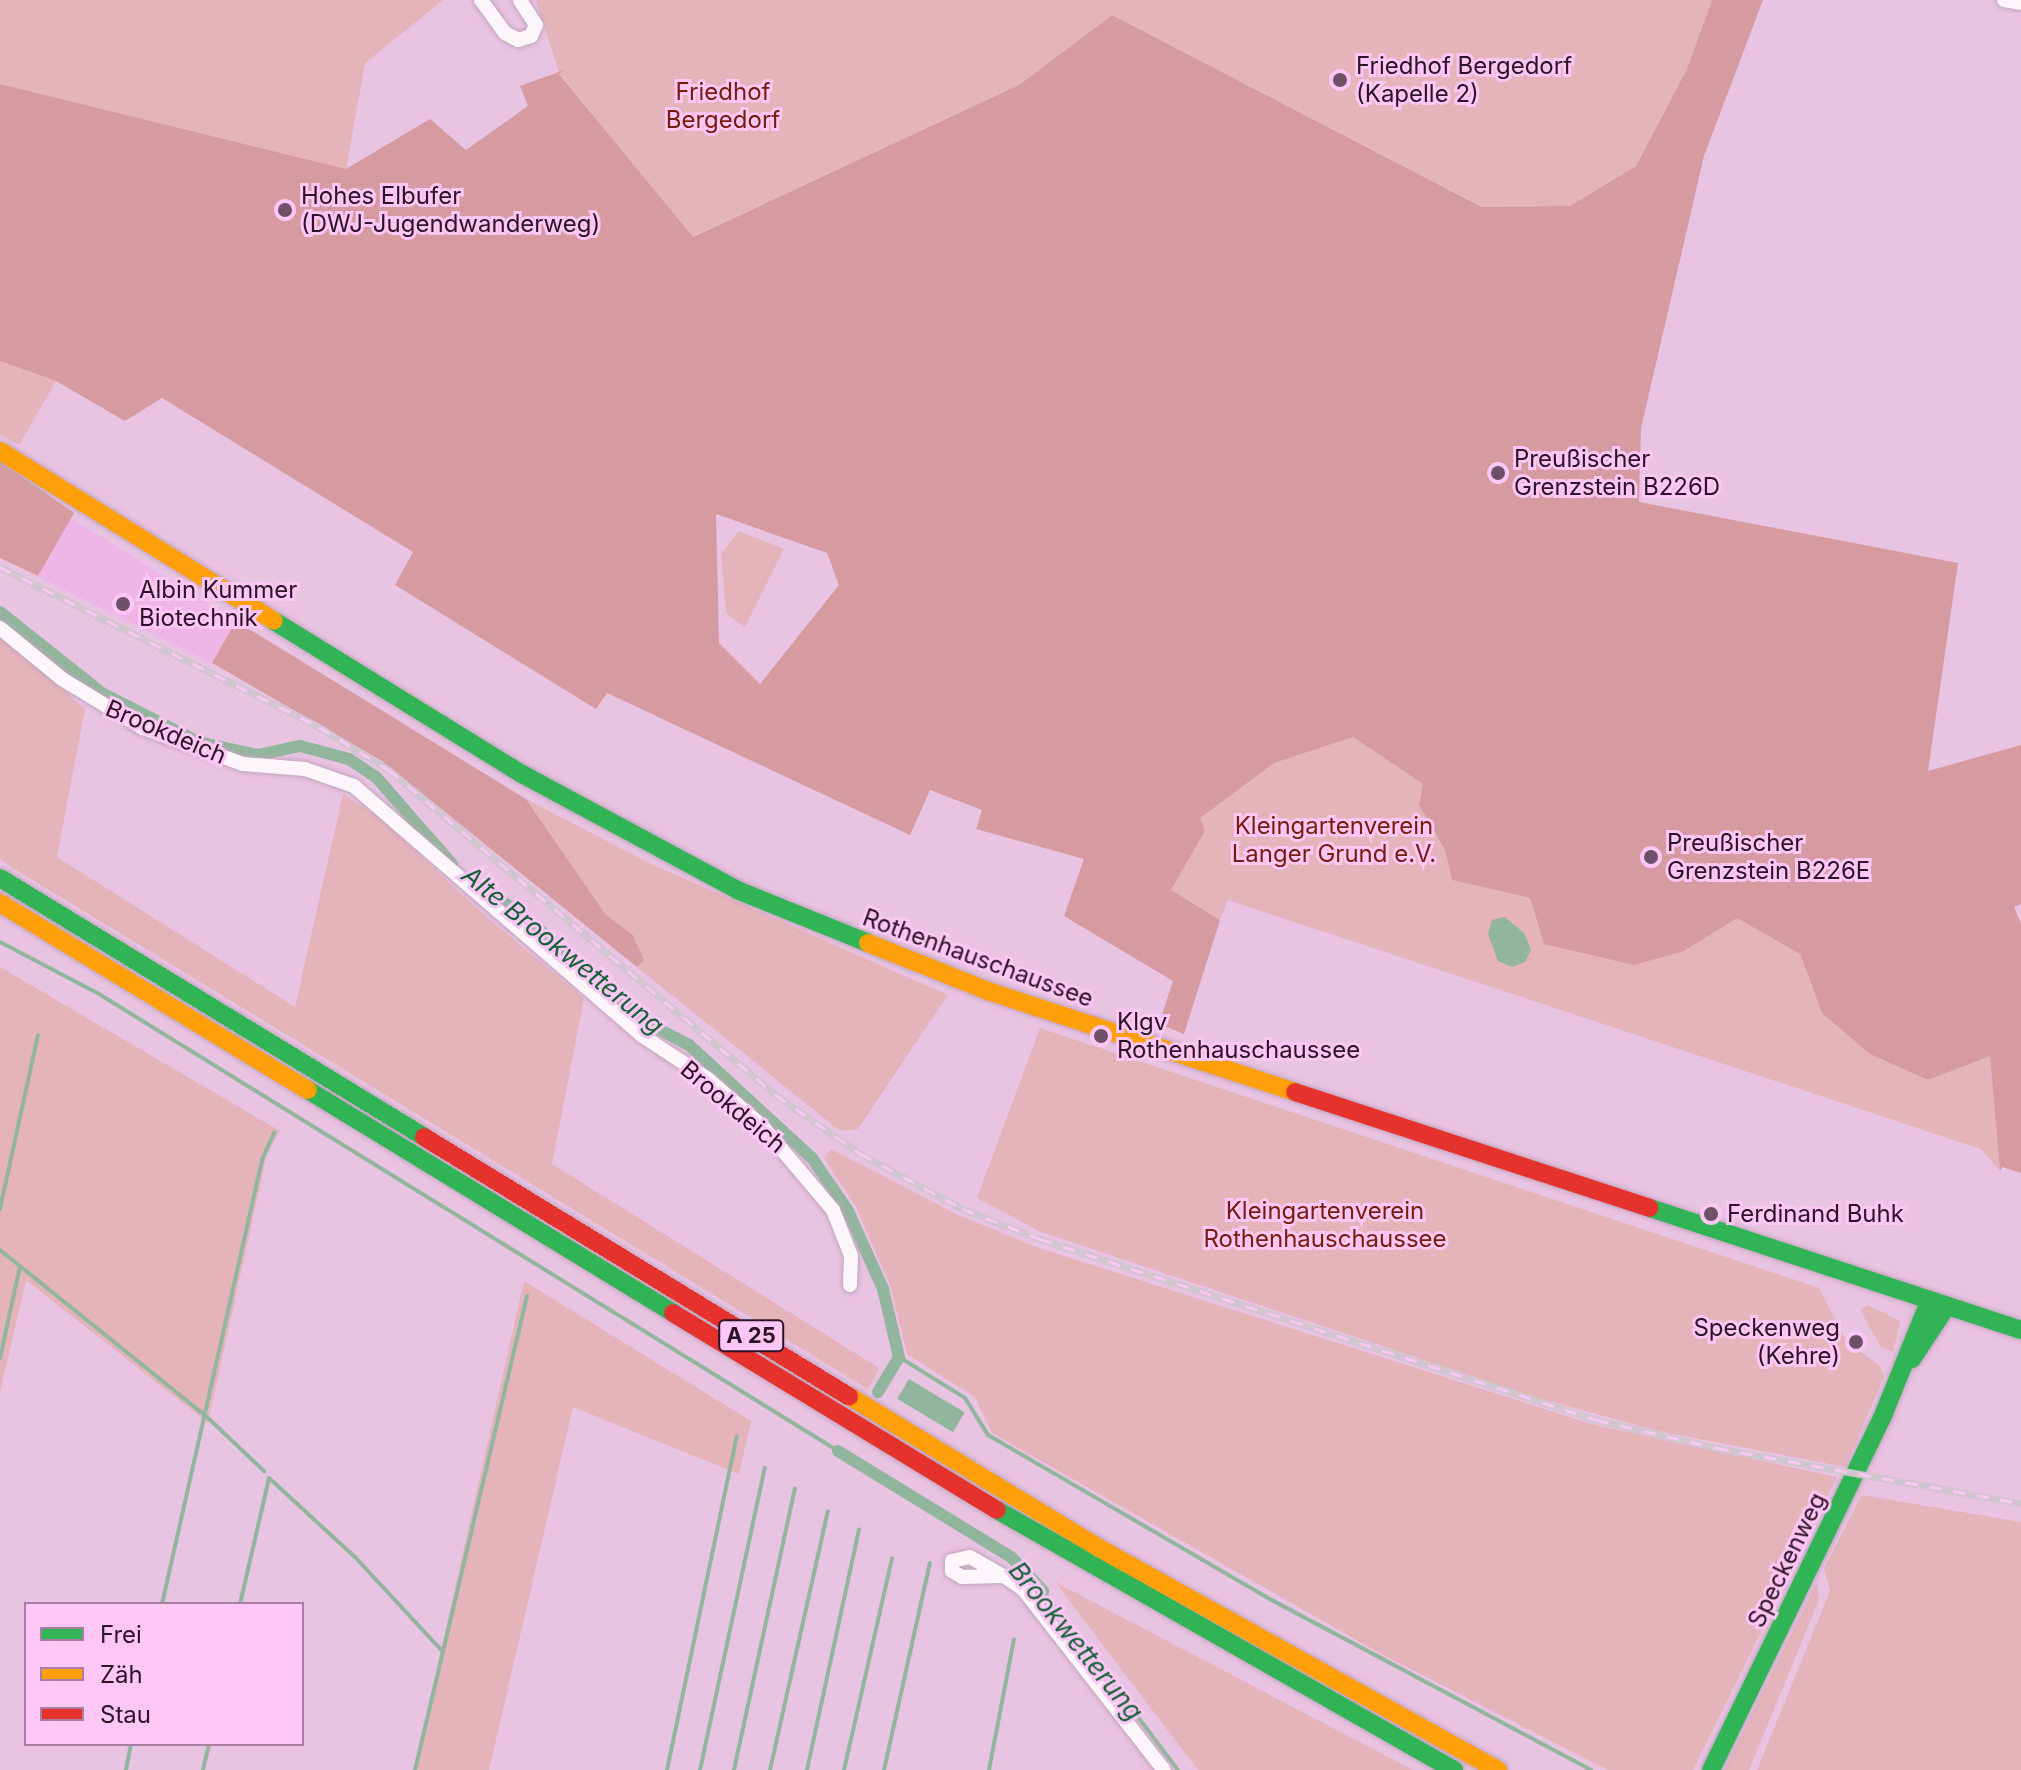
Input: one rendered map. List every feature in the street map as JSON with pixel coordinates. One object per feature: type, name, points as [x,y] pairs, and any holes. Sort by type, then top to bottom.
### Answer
[{"type":"main road","name":"Rothenhauschaussee","points":[[0,451],[481,750],[737,890],[988,991],[2021,1330]]},
{"type":"main road","name":"A 25","points":[[0,878],[1099,1548],[1498,1770]]},
{"type":"main road","name":"A 25","points":[[0,903],[1088,1565],[1454,1770]]},
{"type":"main road","name":"Speckenweg","points":[[1711,1770],[1903,1370],[1938,1304]]},
{"type":"street","points":[[481,0],[505,33],[518,40],[531,36],[536,25],[520,0]]},
{"type":"street","points":[[2004,0],[2021,3]]},
{"type":"street","name":"Brookdeich","points":[[0,628],[62,679],[143,728],[243,764],[330,776],[365,795],[491,910],[641,1035],[708,1079],[762,1126],[833,1210],[851,1256],[850,1285]]},
{"type":"street","points":[[1002,1576],[1039,1606],[1164,1770]]},
{"type":"shaded area","points":[[1712,0],[1763,0],[1704,156],[1641,428],[1639,502],[1958,563],[1928,771],[2021,745],[2021,904],[2014,907],[2021,924],[2021,1173],[2002,1167],[2000,1171],[1990,1056],[1928,1080],[1870,1054],[1822,1013],[1800,954],[1737,918],[1684,951],[1634,965],[1544,944],[1530,898],[1452,880],[1445,850],[1419,805],[1423,784],[1353,737],[1274,763],[1200,818],[1205,831],[1171,890],[1220,920],[1184,1034],[1159,1024],[1173,981],[1064,916],[1084,859],[976,829],[982,810],[930,790],[910,835],[607,693],[596,709],[395,585],[413,552],[162,398],[125,421],[56,381],[0,361],[0,84],[346,169],[430,119],[466,150],[528,106],[520,86],[564,70],[559,74],[693,237],[1019,85],[1112,15],[1482,207],[1570,206],[1636,166],[1687,69]],"holes":[[[716,514],[827,553],[839,585],[760,684],[719,643]]]},
{"type":"shaded area","points":[[0,461],[74,513],[38,576],[0,558]]},
{"type":"shaded area","points":[[71,518],[236,621],[212,663],[38,576]]},
{"type":"shaded area","points":[[236,621],[526,799],[606,915],[633,935],[644,960],[637,967],[382,761],[212,663]]},
{"type":"shaded area","points":[[1505,917],[1524,933],[1531,950],[1525,962],[1512,967],[1498,961],[1488,934],[1492,920]]},
{"type":"shaded area","points":[[909,1379],[965,1412],[953,1432],[897,1399]]},
{"type":"green space","points":[[0,0],[443,0],[365,63],[346,170],[0,84]]},
{"type":"green space","name":"Friedhof Bergedorf","points":[[536,0],[1712,0],[1687,69],[1636,166],[1570,206],[1483,207],[1112,15],[1019,85],[692,237],[559,73]]},
{"type":"green space","points":[[0,361],[56,381],[19,445],[0,434]]},
{"type":"green space","points":[[739,531],[784,549],[745,627],[726,613],[721,554]]},
{"type":"green space","points":[[0,632],[85,709],[57,857],[295,1007],[343,794],[381,819],[485,916],[584,998],[552,1164],[879,1368],[868,1389],[0,860]]},
{"type":"green space","name":"Kleingartenverein Langer Grund e.V.","points":[[1353,737],[1423,784],[1419,805],[1445,850],[1452,880],[1530,898],[1539,929],[1684,951],[1737,917],[1800,954],[1822,1013],[1928,1080],[1990,1056],[2000,1171],[1981,1149],[1228,900],[1220,920],[1171,890],[1205,831],[1199,818],[1274,763]]},
{"type":"green space","points":[[526,799],[649,863],[948,995],[858,1129],[840,1131],[637,967],[644,960],[633,935],[606,915]]},
{"type":"green space","points":[[0,967],[280,1131],[267,1154],[208,1423],[26,1280],[0,1393]]},
{"type":"green space","name":"Kleingartenverein Rothenhauschaussee","points":[[1040,1028],[1819,1288],[1847,1342],[1880,1366],[1884,1377],[1845,1467],[1658,1431],[1538,1398],[1041,1232],[977,1198]]},
{"type":"green space","points":[[831,1149],[958,1215],[1036,1247],[1595,1425],[1837,1477],[1693,1770],[1608,1770],[1383,1655],[992,1433],[975,1397],[907,1354],[890,1285],[856,1207],[824,1158]]},
{"type":"green space","points":[[524,1281],[751,1421],[739,1474],[573,1407],[489,1770],[414,1770]]},
{"type":"green space","points":[[1868,1305],[1900,1321],[1893,1352],[1881,1347],[1860,1310]]},
{"type":"green space","points":[[1862,1495],[2021,1522],[2021,1770],[1757,1770],[1830,1591],[1824,1568]]},
{"type":"green space","points":[[1055,1582],[1413,1770],[1198,1770]]},
{"type":"green space","points":[[1817,1582],[1819,1600],[1749,1770],[1724,1770]]},
{"type":"waterway","name":"Alte Brookwetterung","points":[[0,612],[102,693],[198,742],[258,755],[300,746],[349,759],[376,777],[452,864]]},
{"type":"waterway","name":"Alte Brookwetterung","points":[[474,884],[520,913],[649,1024],[689,1045],[812,1158],[848,1211],[883,1289],[899,1357],[878,1392]]},
{"type":"waterway","points":[[0,942],[99,994],[838,1451]]},
{"type":"waterway","points":[[0,1209],[38,1035]]},
{"type":"waterway","points":[[162,1602],[262,1160],[274,1133]]},
{"type":"waterway","points":[[0,1250],[207,1417],[264,1471]]},
{"type":"waterway","points":[[0,1358],[20,1266]]},
{"type":"waterway","points":[[415,1770],[527,1296]]},
{"type":"waterway","points":[[899,1357],[965,1398],[988,1435],[1266,1597],[1591,1770]]},
{"type":"waterway","points":[[667,1770],[737,1436]]},
{"type":"waterway","name":"Brookwetterung","points":[[838,1451],[1011,1557],[1043,1591]]},
{"type":"waterway","points":[[700,1770],[765,1468]]},
{"type":"waterway","points":[[240,1602],[269,1478],[355,1557],[441,1650]]},
{"type":"waterway","points":[[734,1770],[795,1489]]},
{"type":"waterway","points":[[770,1770],[828,1511]]},
{"type":"waterway","points":[[807,1770],[859,1530]]},
{"type":"waterway","points":[[844,1770],[892,1558]]},
{"type":"waterway","points":[[884,1770],[930,1563]]},
{"type":"waterway","name":"Brookwetterung","points":[[1043,1591],[1178,1770]]},
{"type":"waterway","points":[[989,1770],[1014,1639]]},
{"type":"waterway","points":[[126,1770],[131,1746]]},
{"type":"waterway","points":[[203,1770],[209,1746]]},
{"type":"railway","points":[[0,567],[319,727],[389,770],[776,1095],[861,1154],[963,1209],[1040,1239],[1597,1420],[1717,1448],[2021,1503]]},
{"type":"traffic: fast","points":[[274,621],[522,774],[737,890],[868,943]]},
{"type":"traffic: fast","points":[[0,878],[424,1137]]},
{"type":"traffic: fast","points":[[308,1090],[673,1313]]},
{"type":"traffic: fast","points":[[1650,1208],[2021,1330]]},
{"type":"traffic: fast","points":[[1711,1770],[1884,1413],[1929,1302]]},
{"type":"traffic: fast","points":[[1912,1359],[1947,1306]]},
{"type":"traffic: fast","points":[[997,1510],[1454,1770]]},
{"type":"traffic: slow","points":[[0,451],[274,621]]},
{"type":"traffic: slow","points":[[0,903],[308,1090]]},
{"type":"traffic: slow","points":[[868,943],[988,991],[1295,1092]]},
{"type":"traffic: slow","points":[[849,1396],[1099,1548],[1498,1770]]},
{"type":"traffic: jam","points":[[1295,1092],[1650,1208]]},
{"type":"traffic: jam","points":[[424,1137],[849,1396]]},
{"type":"traffic: jam","points":[[673,1313],[997,1510]]},
{"type":"place","name":"Friedhof Bergedorf (Kapelle 2)","points":[[1340,80]]},
{"type":"place","name":"Hohes Elbufer (DWJ-Jugendwanderweg)","points":[[285,210]]},
{"type":"place","name":"Preußischer Grenzstein B226D","points":[[1498,473]]},
{"type":"place","name":"Albin Kummer Biotechnik","points":[[123,604]]},
{"type":"place","name":"Preußischer Grenzstein B226E","points":[[1651,857]]},
{"type":"place","name":"Klgv Rothenhauschaussee","points":[[1101,1036]]},
{"type":"place","name":"Ferdinand Buhk","points":[[1711,1214]]},
{"type":"place","name":"Speckenweg (Kehre)","points":[[1856,1342]]}]
